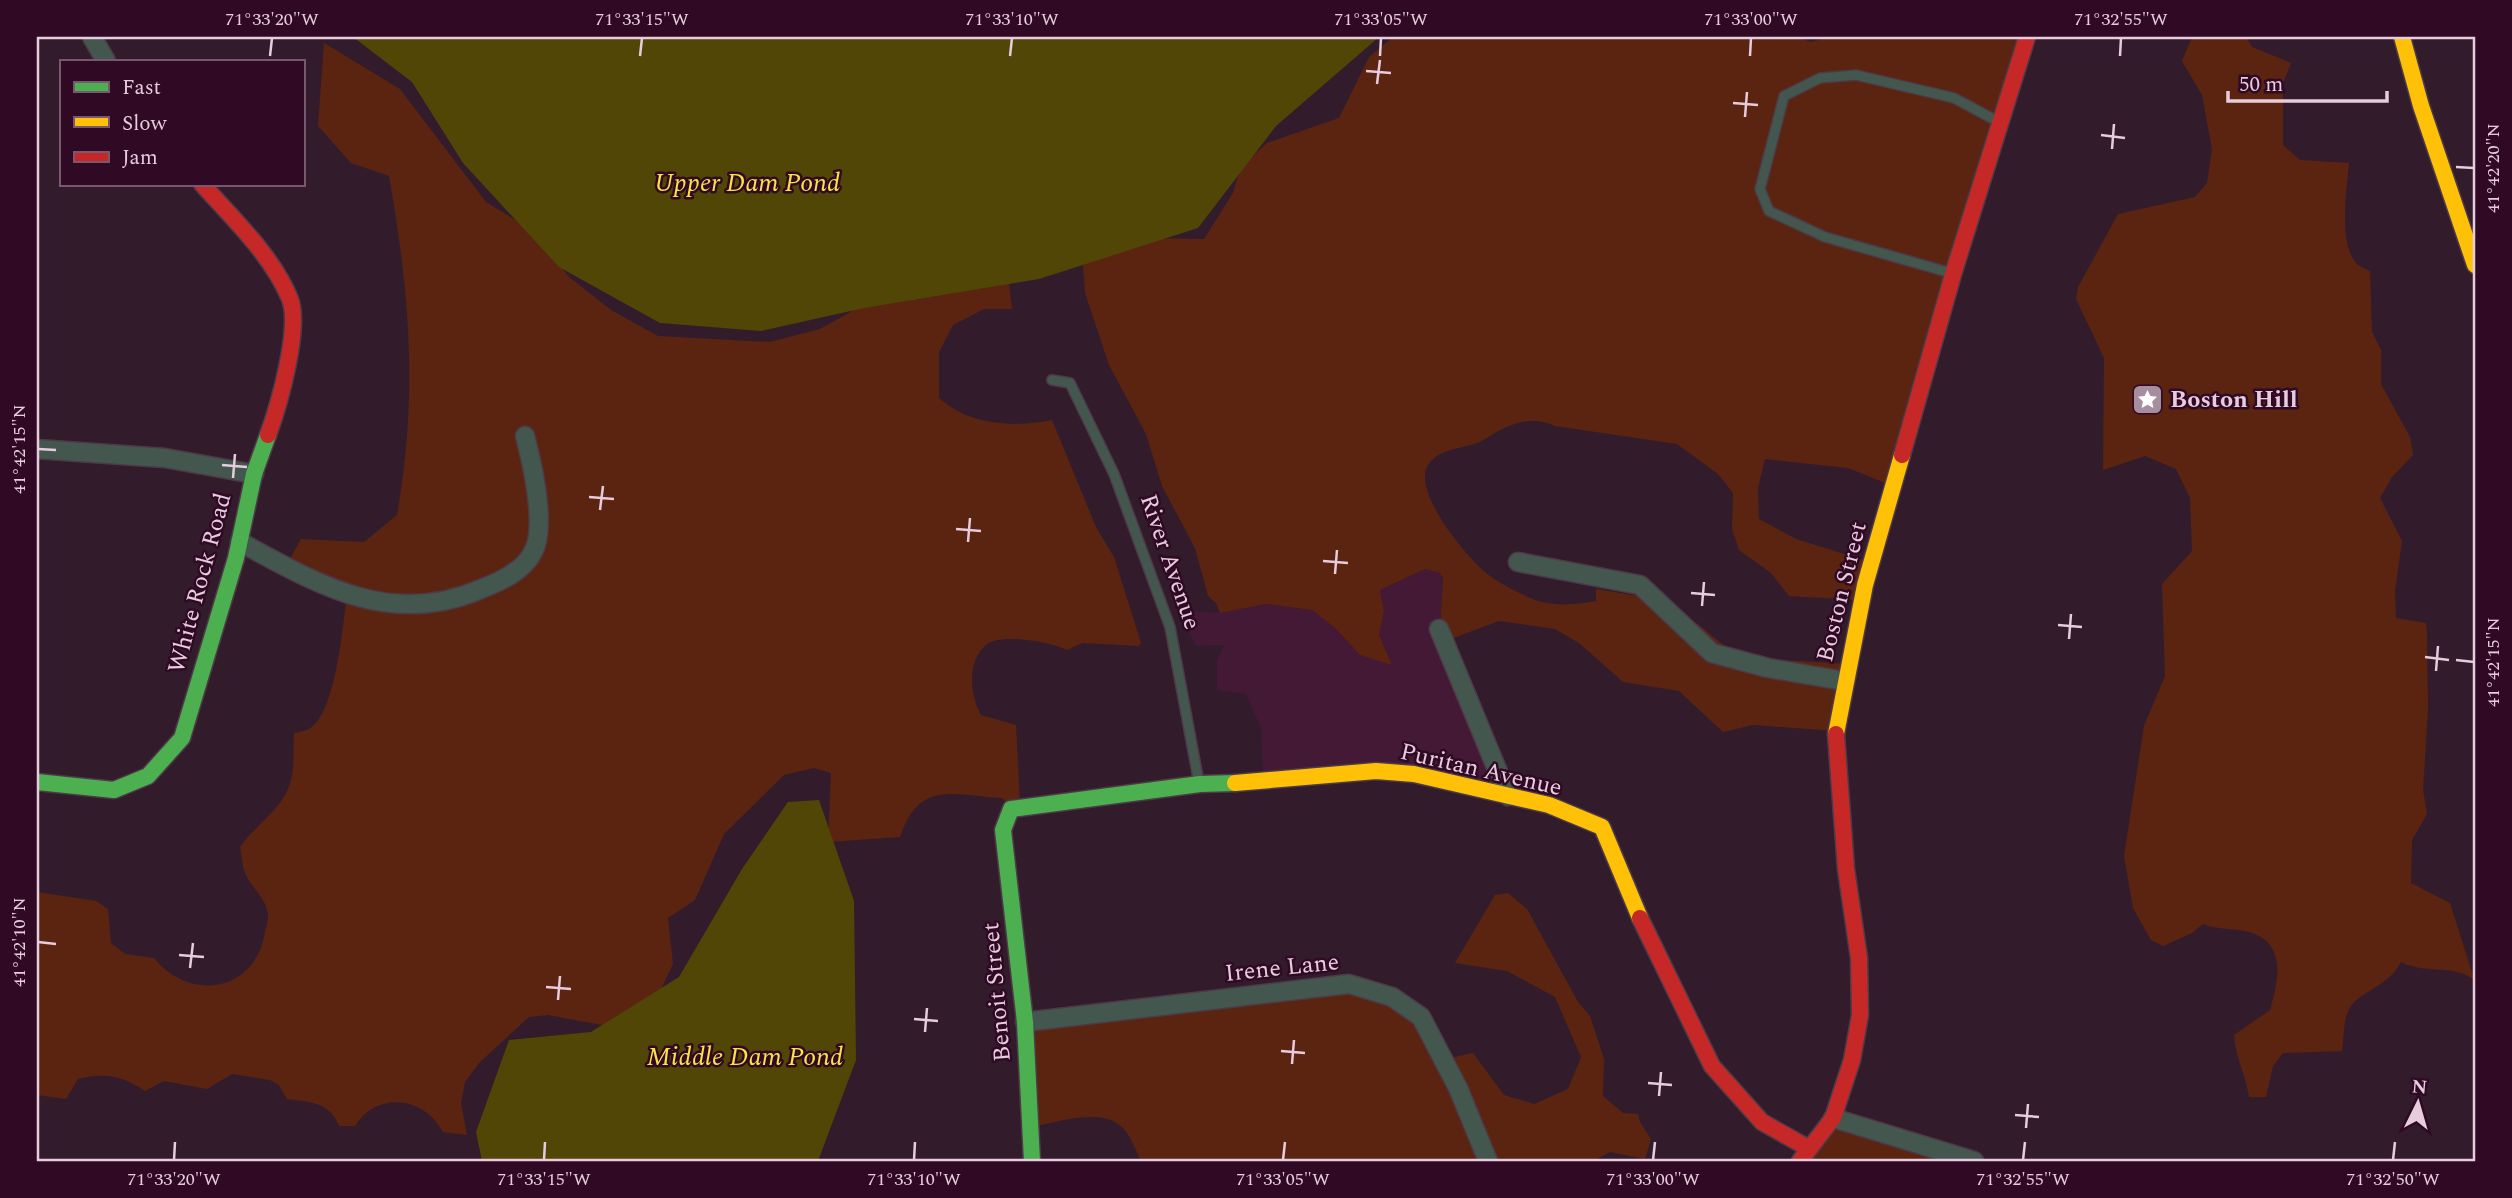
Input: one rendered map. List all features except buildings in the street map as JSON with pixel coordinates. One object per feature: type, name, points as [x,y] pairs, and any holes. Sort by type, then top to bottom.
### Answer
[{"type":"street","points":[[92,37],[105,60]]},
{"type":"street","name":"Boston Street","points":[[1804,1155],[1833,1118],[1852,1060],[1860,1016],[1859,958],[1844,845],[1835,740],[1844,681],[1865,585],[1953,274],[2027,37]]},
{"type":"street","points":[[2402,37],[2421,106],[2474,257]]},
{"type":"street","name":"White Rock Road","points":[[37,782],[114,790],[148,776],[182,738],[240,542],[254,474],[283,396],[291,342],[291,301],[268,260],[204,186]]},
{"type":"street","points":[[240,542],[315,583],[374,601],[421,607],[458,599],[506,578],[533,552],[537,529],[536,495],[525,436]]},
{"type":"street","points":[[37,449],[165,458],[254,474]]},
{"type":"street","points":[[1518,562],[1640,585],[1712,653],[1768,668],[1844,681]]},
{"type":"street","points":[[1439,629],[1507,796]]},
{"type":"street","name":"Puritan Avenue","points":[[1006,819],[1011,809],[1200,784],[1271,782],[1376,771],[1414,774],[1549,805],[1602,827],[1641,921],[1712,1066],[1762,1122],[1804,1155]]},
{"type":"street","name":"Benoit Street","points":[[1006,819],[1003,830],[1025,1022],[1032,1161]]},
{"type":"street","name":"Irene Lane","points":[[1025,1022],[1349,984],[1392,997],[1421,1017],[1458,1088],[1488,1161]]},
{"type":"street","points":[[1833,1118],[1975,1161]]},
{"type":"lane","points":[[1953,274],[1825,237],[1769,211],[1759,189],[1784,96],[1820,78],[1856,75],[1954,98],[1999,121]]},
{"type":"lane","name":"River Avenue","points":[[1052,380],[1070,383],[1114,474],[1170,627],[1200,784]]},
{"type":"shaded area","points":[[1393,37],[1797,37],[1811,42],[1830,37],[2027,37],[1893,486],[1848,468],[1765,459],[1758,488],[1759,519],[1796,539],[1870,562],[1859,600],[1789,596],[1771,573],[1739,550],[1732,529],[1733,493],[1718,474],[1677,444],[1527,421],[1502,429],[1478,442],[1440,454],[1428,465],[1425,477],[1427,491],[1456,541],[1480,568],[1503,585],[1523,595],[1544,602],[1579,603],[1596,601],[1596,589],[1656,599],[1699,625],[1733,653],[1750,658],[1848,664],[1836,731],[1753,725],[1723,732],[1679,691],[1623,682],[1579,643],[1555,629],[1499,621],[1448,640],[1440,628],[1443,578],[1440,573],[1425,569],[1380,590],[1384,611],[1379,635],[1392,665],[1360,655],[1335,628],[1312,610],[1266,604],[1220,613],[1216,603],[1208,596],[1195,548],[1162,486],[1146,434],[1109,365],[1085,293],[1082,254],[1124,238],[1204,239],[1233,193],[1241,167],[1267,143],[1339,118],[1369,57]]},
{"type":"shaded area","points":[[2192,37],[2246,37],[2252,47],[2291,63],[2283,83],[2283,145],[2300,160],[2349,163],[2345,214],[2347,242],[2356,263],[2370,271],[2372,332],[2381,350],[2381,384],[2410,437],[2413,455],[2392,477],[2380,498],[2402,541],[2395,590],[2396,618],[2426,623],[2427,634],[2428,709],[2423,790],[2427,814],[2412,840],[2411,883],[2450,903],[2474,979],[2455,971],[2420,968],[2401,962],[2389,978],[2352,1004],[2345,1021],[2342,1051],[2283,1053],[2273,1066],[2266,1097],[2249,1097],[2234,1035],[2270,1010],[2277,979],[2273,949],[2257,935],[2203,924],[2192,933],[2163,946],[2151,940],[2133,908],[2124,856],[2144,726],[2165,676],[2162,584],[2192,551],[2190,498],[2176,469],[2145,456],[2103,470],[2104,358],[2076,299],[2078,287],[2118,214],[2195,197],[2207,183],[2212,149],[2202,95],[2182,61]]},
{"type":"shaded area","points":[[324,43],[400,89],[486,202],[530,229],[569,277],[611,310],[658,336],[770,342],[820,329],[890,290],[1008,275],[1012,309],[984,309],[953,325],[939,352],[939,398],[964,414],[992,422],[1023,424],[1052,420],[1096,527],[1114,557],[1141,643],[1139,646],[1082,643],[1067,650],[1039,642],[1003,639],[987,644],[980,651],[973,669],[974,698],[981,715],[1016,725],[1020,805],[1010,805],[1002,798],[939,795],[917,806],[900,837],[828,842],[831,773],[814,768],[784,775],[724,834],[695,900],[668,918],[673,964],[643,1027],[618,1028],[548,1015],[529,1017],[479,1063],[465,1082],[461,1103],[467,1135],[443,1132],[425,1111],[400,1102],[376,1107],[364,1114],[355,1126],[339,1126],[325,1108],[287,1099],[279,1085],[270,1080],[232,1074],[207,1089],[164,1081],[145,1091],[121,1079],[96,1076],[78,1079],[66,1099],[37,1095],[37,892],[96,901],[108,909],[111,943],[125,954],[154,958],[168,972],[184,981],[217,985],[233,980],[247,970],[257,956],[268,916],[262,898],[245,873],[240,847],[275,809],[286,792],[293,771],[294,733],[309,729],[326,706],[337,667],[347,594],[287,564],[301,539],[364,542],[397,515],[408,428],[409,345],[396,220],[389,176],[351,163],[318,126]]},
{"type":"shaded area","points":[[1425,569],[1440,573],[1443,578],[1440,628],[1503,781],[1263,774],[1261,728],[1246,694],[1217,690],[1217,660],[1224,645],[1196,646],[1184,622],[1190,611],[1220,613],[1266,604],[1312,610],[1335,628],[1360,655],[1391,664],[1379,635],[1384,611],[1380,590]]},
{"type":"shaded area","points":[[1508,893],[1527,909],[1578,1002],[1590,1016],[1604,1059],[1603,1096],[1623,1113],[1638,1114],[1651,1139],[1645,1159],[1610,1152],[1593,1161],[1141,1161],[1126,1131],[1110,1120],[1100,1117],[1077,1118],[1033,1127],[1028,1019],[1325,985],[1396,996],[1446,1059],[1473,1053],[1504,1095],[1534,1104],[1568,1089],[1581,1057],[1555,997],[1507,971],[1455,963],[1495,895]]},
{"type":"shaded area","points":[[1827,1124],[1975,1161],[1800,1161]]},
{"type":"water","name":"Upper Dam Pond","points":[[353,37],[1379,37],[1276,126],[1198,228],[1039,279],[864,308],[761,331],[660,323],[559,267],[463,163],[412,82]]},
{"type":"water","name":"Middle Dam Pond","points":[[819,800],[854,901],[856,1060],[818,1161],[482,1161],[476,1132],[509,1040],[591,1032],[679,977],[742,869],[788,802]]},
{"type":"traffic: fast","points":[[37,782],[114,790],[148,776],[182,738],[236,558],[254,474],[268,435]]},
{"type":"traffic: fast","points":[[1032,1161],[1025,1022],[1003,830],[1011,809],[1200,784],[1235,783]]},
{"type":"traffic: slow","points":[[2402,37],[2421,106],[2475,265]]},
{"type":"traffic: slow","points":[[1836,734],[1865,585],[1902,455]]},
{"type":"traffic: slow","points":[[1235,783],[1376,771],[1414,774],[1549,805],[1602,827],[1640,918]]},
{"type":"traffic: jam","points":[[1902,455],[1954,271],[2027,37]]},
{"type":"traffic: jam","points":[[204,186],[273,267],[290,299],[293,312],[291,347],[283,386],[268,435]]},
{"type":"traffic: jam","points":[[1800,1161],[1833,1118],[1852,1060],[1860,1015],[1859,958],[1846,869],[1836,734]]},
{"type":"traffic: jam","points":[[1640,918],[1712,1066],[1762,1122],[1808,1148]]},
{"type":"place","name":"Boston Hill","points":[[2147,400]]}]
